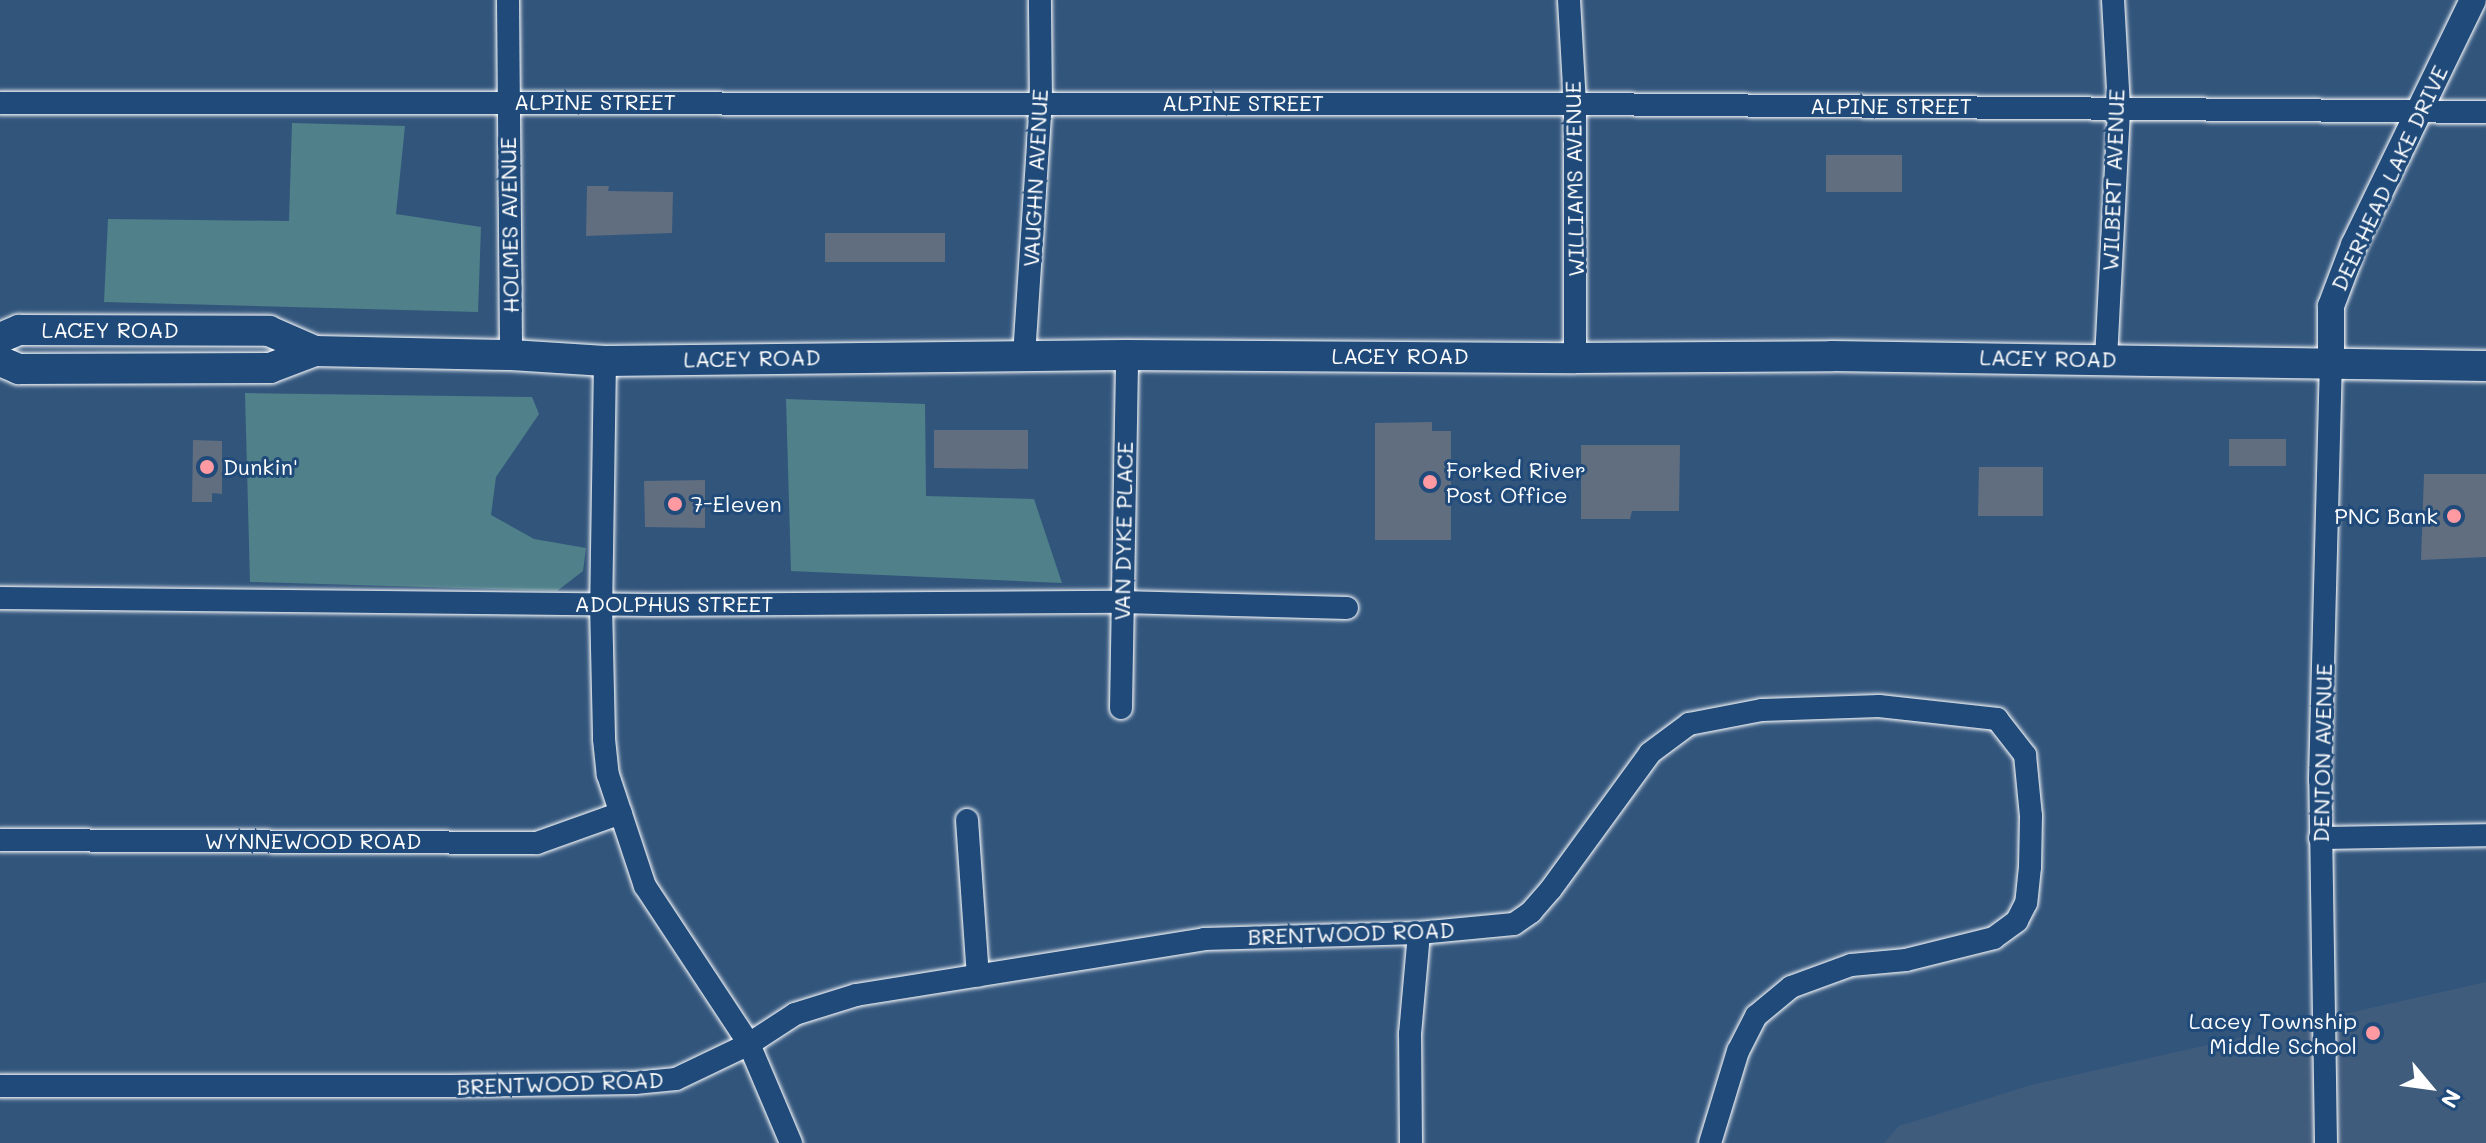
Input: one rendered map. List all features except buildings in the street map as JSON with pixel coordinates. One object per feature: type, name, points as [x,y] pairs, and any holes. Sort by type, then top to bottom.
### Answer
[{"type":"main road","name":"LACEY ROAD","points":[[0,338],[19,330],[269,331],[315,351]]},
{"type":"main road","name":"LACEY ROAD","points":[[0,361],[19,369],[270,368],[315,351],[511,355],[605,361],[1127,355],[1832,356],[2486,366]]},
{"type":"street","name":"HOLMES AVENUE","points":[[508,0],[511,355]]},
{"type":"street","name":"VAUGHN AVENUE","points":[[1024,356],[1041,103],[1040,0]]},
{"type":"street","name":"WILLIAMS AVENUE","points":[[1569,0],[1575,104],[1575,358]]},
{"type":"street","name":"WILBERT AVENUE","points":[[2106,359],[2119,107],[2113,0]]},
{"type":"street","name":"DEERHEAD LAKE DRIVE","points":[[2331,362],[2331,306],[2354,245],[2473,0]]},
{"type":"street","name":"ALPINE STREET","points":[[0,103],[1575,104],[2486,112]]},
{"type":"street","name":"VAN DYKE PLACE","points":[[1121,708],[1127,355]]},
{"type":"street","points":[[605,361],[601,604],[604,739],[608,775],[645,886],[749,1044],[791,1143]]},
{"type":"street","name":"DENTON AVENUE","points":[[2326,1143],[2320,838],[2331,362]]},
{"type":"street","name":"ADOLPHUS STREET","points":[[0,598],[601,604],[1121,602],[1347,608]]},
{"type":"street","name":"BRENTWOOD ROAD","points":[[0,1086],[635,1083],[676,1079],[749,1044],[795,1014],[856,995],[1204,939],[1419,933],[1514,924],[1531,912],[1593,835],[1631,775],[1665,738],[1689,724],[1762,710],[1879,706],[1997,719],[2025,755],[2031,816],[2030,867],[2026,903],[2017,921],[1994,938],[1906,960],[1851,965],[1791,987],[1756,1016],[1738,1051],[1710,1143]]},
{"type":"street","name":"WYNNEWOOD ROAD","points":[[0,840],[537,843],[621,813]]},
{"type":"street","points":[[967,820],[978,976]]},
{"type":"street","points":[[2320,838],[2486,835]]},
{"type":"street","points":[[1411,1143],[1410,1034],[1419,933]]},
{"type":"shaded area","name":"Lacey Township Middle School","points":[[2486,982],[2486,1143],[1884,1143],[1899,1126],[2035,1084]]},
{"type":"green space","points":[[292,123],[405,126],[396,214],[481,227],[478,312],[104,302],[108,219],[289,221]]},
{"type":"green space","points":[[245,393],[532,397],[539,414],[496,477],[491,515],[534,539],[586,548],[583,571],[557,591],[250,582]]},
{"type":"green space","points":[[786,399],[925,404],[926,496],[1034,499],[1062,583],[791,571]]},
{"type":"place","name":"Dunkin'","points":[[207,467]]},
{"type":"place","name":"Forked River Post Office","points":[[1430,482]]},
{"type":"place","name":"7-Eleven","points":[[675,504]]},
{"type":"place","name":"PNC Bank","points":[[2454,516]]},
{"type":"place","name":"Lacey Township Middle School","points":[[2373,1033]]}]
